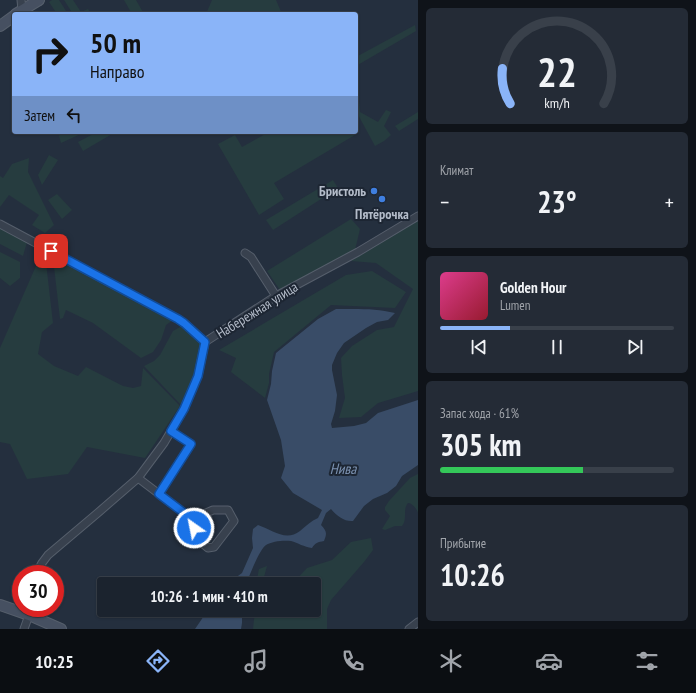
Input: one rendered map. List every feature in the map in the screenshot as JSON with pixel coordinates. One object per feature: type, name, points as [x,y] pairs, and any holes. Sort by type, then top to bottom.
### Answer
[{"type":"main road","points":[[18,10],[39,0]]},
{"type":"main road","points":[[0,26],[12,15]]},
{"type":"main road","points":[[0,605],[12,608]]},
{"type":"main road","points":[[39,617],[61,629]]},
{"type":"street","name":"Набережная улица","points":[[41,565],[48,555],[138,478],[164,443],[184,409],[198,376],[205,342],[276,296],[358,252],[418,216]]},
{"type":"street","points":[[0,224],[178,319],[205,342]]},
{"type":"street","points":[[245,254],[251,257],[276,296]]},
{"type":"street","points":[[159,494],[191,444],[171,431]]},
{"type":"street","points":[[138,478],[192,519],[196,538],[208,548],[214,547],[234,521],[228,510],[213,510],[192,519]]},
{"type":"street","points":[[24,629],[28,617]]},
{"type":"street","points":[[409,629],[418,622]]},
{"type":"green space","points":[[52,0],[59,0],[67,12],[56,12],[49,2]]},
{"type":"green space","points":[[64,0],[73,0],[81,12],[72,12]]},
{"type":"green space","points":[[124,0],[136,0],[143,12],[131,12]]},
{"type":"green space","points":[[212,0],[276,0],[281,12],[207,12]]},
{"type":"green space","points":[[88,9],[90,12],[81,12]]},
{"type":"green space","points":[[415,25],[416,31],[358,65],[358,56]]},
{"type":"green space","points":[[358,99],[360,112],[378,122],[386,110],[391,112],[384,126],[391,135],[375,146],[358,115]]},
{"type":"green space","points":[[418,112],[418,119],[399,131],[395,126]]},
{"type":"green space","points":[[60,134],[81,134],[61,143],[59,136]]},
{"type":"green space","points":[[93,134],[112,134],[83,151],[78,142]]},
{"type":"green space","points":[[265,134],[355,135],[274,183],[284,199],[259,215],[218,144],[235,135],[242,147]]},
{"type":"green space","points":[[49,155],[58,160],[42,185],[38,175]]},
{"type":"green space","points":[[29,158],[28,172],[54,225],[45,233],[32,225],[39,215],[9,195],[0,207],[0,176],[3,178],[12,164]]},
{"type":"green space","points":[[333,180],[338,188],[273,230],[266,220]]},
{"type":"green space","points":[[57,194],[72,210],[62,219],[48,200]]},
{"type":"green space","points":[[351,219],[360,229],[355,250],[280,290],[267,271]]},
{"type":"green space","points":[[418,221],[418,391],[378,403],[361,417],[339,418],[345,398],[341,358],[352,346],[377,330],[394,327],[413,289],[376,263],[351,261]]},
{"type":"green space","points":[[0,228],[27,242],[23,256],[0,244]]},
{"type":"green space","points":[[0,252],[20,262],[20,278],[10,286],[0,278]]},
{"type":"green space","points":[[45,254],[53,323],[42,332],[38,354],[54,366],[78,376],[86,367],[123,386],[133,388],[141,386],[143,368],[180,406],[145,458],[87,447],[68,474],[27,479],[10,444],[0,442],[0,348],[36,266]]},
{"type":"green space","points":[[53,258],[173,320],[166,325],[161,340],[153,352],[141,358],[93,323],[66,310],[63,318],[60,319]]},
{"type":"green space","points":[[372,271],[406,292],[395,308],[331,305],[274,352],[265,398],[231,372],[236,358],[219,350],[346,275]]},
{"type":"green space","points":[[182,326],[201,343],[191,387],[181,405],[144,366],[154,361],[160,355],[173,331]]},
{"type":"green space","points":[[418,474],[418,513],[414,506],[408,503],[405,508],[405,520],[402,526],[395,526],[385,530],[382,529],[390,516],[385,510],[385,507],[410,478]]},
{"type":"green space","points":[[371,538],[373,550],[331,600],[327,609],[327,629],[253,629],[254,617],[321,617],[321,577],[299,577],[307,568],[332,560],[351,542]]},
{"type":"green space","points":[[267,566],[264,577],[257,577],[259,569]]},
{"type":"water","name":"Нива","points":[[336,309],[388,311],[395,313],[388,320],[377,322],[344,343],[337,353],[332,365],[337,395],[335,411],[331,424],[332,428],[354,426],[366,423],[378,413],[418,400],[418,465],[402,476],[396,486],[387,493],[373,499],[364,506],[353,521],[347,521],[341,518],[331,509],[326,513],[321,525],[326,533],[324,541],[317,543],[312,548],[291,541],[278,541],[266,545],[260,552],[249,577],[237,577],[242,573],[253,548],[253,529],[258,525],[279,534],[295,534],[318,518],[322,510],[293,493],[281,478],[285,466],[281,440],[267,400],[276,353],[318,319]]},
{"type":"water","points":[[203,617],[242,617],[241,629],[195,629]]},
{"type":"place","name":"Бристоль","points":[[374,191]]},
{"type":"place","name":"Пятёрочка","points":[[382,199]]},
{"type":"route","points":[[51,251],[178,319],[205,342],[198,376],[184,409],[171,431],[191,444],[159,494],[192,519],[194,528]]}]
